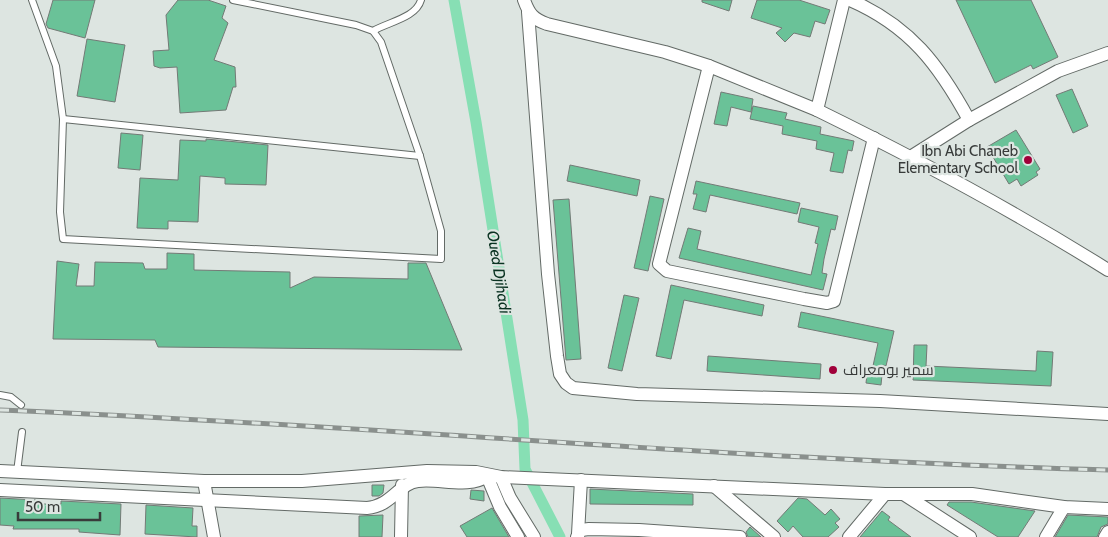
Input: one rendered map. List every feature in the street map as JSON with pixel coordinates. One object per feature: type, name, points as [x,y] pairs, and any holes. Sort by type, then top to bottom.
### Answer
[{"type":"street","points":[[817,110],[844,0]]},
{"type":"street","points":[[850,0],[886,19],[909,36],[930,56],[969,120]]},
{"type":"street","points":[[526,6],[534,19],[547,24],[665,52],[709,66],[817,110],[912,156],[1047,232],[1108,270]]},
{"type":"street","points":[[526,6],[548,274],[557,356],[560,374],[566,383],[573,388],[637,394],[880,401],[1108,414]]},
{"type":"street","points":[[912,156],[969,120],[1058,71],[1108,53]]},
{"type":"street","points":[[709,66],[659,264],[667,271],[827,304],[834,301],[874,138]]},
{"type":"street","points":[[0,471],[204,481],[302,481],[400,473],[476,472],[487,476],[538,479],[905,495],[972,494],[1064,507],[1108,509]]},
{"type":"street","points":[[400,473],[402,490],[401,537]]},
{"type":"street","points":[[0,490],[367,508],[388,502],[402,490],[417,481],[475,481],[487,476]]},
{"type":"street","points":[[487,476],[500,506],[518,537]]},
{"type":"street","points":[[507,477],[510,498],[534,537]]},
{"type":"street","points":[[577,536],[581,480]]},
{"type":"street","points":[[204,481],[206,501],[214,537]]},
{"type":"street","points":[[714,486],[774,537]]},
{"type":"street","points":[[849,537],[885,494]]},
{"type":"street","points":[[905,495],[970,537]]},
{"type":"street","points":[[1046,537],[1064,507]]},
{"type":"street","points":[[577,536],[581,530],[589,529],[639,530],[741,537],[752,520]]},
{"type":"street","points":[[1105,537],[1108,532]]},
{"type":"lane","points":[[32,0],[56,66],[63,119],[60,212],[61,234],[65,240],[441,259],[441,231],[420,156],[381,42],[374,31],[356,25],[233,0]]},
{"type":"lane","points":[[374,31],[411,13],[421,0]]},
{"type":"lane","points":[[63,119],[420,156]]},
{"type":"lane","points":[[0,395],[10,397],[21,405]]},
{"type":"lane","points":[[18,472],[22,432]]},
{"type":"building","points":[[53,0],[95,0],[85,38],[48,28],[46,24]]},
{"type":"building","points":[[178,0],[208,0],[226,6],[222,18],[228,23],[214,60],[235,67],[236,87],[233,87],[226,110],[180,113],[177,67],[160,68],[154,66],[153,51],[169,50],[166,15]]},
{"type":"building","points":[[702,0],[732,0],[729,11],[702,2]]},
{"type":"building","points":[[757,0],[799,0],[830,10],[825,24],[815,21],[810,37],[794,33],[785,42],[776,33],[782,28],[751,18]]},
{"type":"building","points":[[956,0],[1031,0],[1058,57],[1033,69],[1031,65],[995,83]]},
{"type":"building","points":[[87,39],[125,45],[115,102],[77,96]]},
{"type":"building","points":[[1072,89],[1088,126],[1073,133],[1056,95]]},
{"type":"building","points":[[721,92],[753,99],[751,112],[731,107],[727,126],[714,124]]},
{"type":"building","points":[[753,106],[787,113],[785,119],[821,127],[820,134],[854,141],[852,151],[848,150],[843,173],[830,171],[834,153],[816,149],[817,141],[782,134],[783,126],[750,119]]},
{"type":"building","points":[[1016,130],[1040,169],[1036,172],[1038,175],[1021,186],[1017,179],[1009,184],[987,147]]},
{"type":"building","points":[[121,133],[143,135],[140,170],[118,168]]},
{"type":"building","points":[[206,139],[268,145],[266,185],[225,184],[225,178],[200,176],[198,222],[168,221],[168,229],[137,228],[140,178],[178,180],[180,140],[206,141]]},
{"type":"building","points":[[570,165],[640,180],[637,196],[567,181]]},
{"type":"building","points":[[696,181],[800,203],[797,214],[710,195],[706,212],[693,209],[697,194],[693,194]]},
{"type":"building","points":[[650,196],[664,199],[648,271],[634,268]]},
{"type":"building","points":[[569,199],[581,359],[566,360],[553,200]]},
{"type":"building","points":[[801,208],[838,216],[835,230],[831,229],[824,259],[822,273],[827,274],[823,290],[679,258],[688,228],[701,231],[697,249],[811,275],[818,244],[815,243],[819,227],[798,222]]},
{"type":"building","points":[[167,253],[194,254],[194,270],[290,272],[290,288],[314,277],[408,279],[408,263],[426,263],[462,350],[158,347],[155,340],[53,339],[57,261],[79,264],[76,286],[94,286],[95,262],[143,263],[145,269],[167,269]]},
{"type":"building","points":[[671,285],[764,305],[762,316],[684,300],[671,359],[656,356]]},
{"type":"building","points":[[624,295],[639,298],[622,371],[608,368]]},
{"type":"building","points":[[801,312],[894,331],[886,366],[883,365],[881,385],[866,383],[867,374],[871,375],[878,343],[798,327]]},
{"type":"building","points":[[914,345],[927,345],[926,366],[1036,371],[1037,351],[1053,352],[1051,386],[913,380]]},
{"type":"building","points":[[708,356],[821,364],[820,379],[707,371]]},
{"type":"building","points":[[372,485],[384,485],[383,493],[379,496],[372,496]]},
{"type":"building","points":[[590,489],[693,494],[693,505],[590,504]]},
{"type":"building","points":[[471,490],[484,491],[484,501],[470,499]]},
{"type":"building","points":[[0,498],[36,500],[35,504],[61,504],[61,501],[121,504],[120,535],[79,532],[79,529],[13,529],[14,526],[0,525]]},
{"type":"building","points":[[798,498],[807,499],[825,515],[831,509],[840,519],[835,523],[839,527],[828,537],[803,537],[793,526],[788,532],[777,521]]},
{"type":"building","points":[[949,502],[971,502],[1035,511],[1018,537],[998,537],[947,505]]},
{"type":"building","points":[[146,505],[193,508],[192,526],[197,526],[197,537],[145,534]]},
{"type":"building","points":[[492,508],[509,537],[467,537],[460,526]]},
{"type":"building","points":[[882,511],[890,517],[888,520],[911,537],[860,537]]},
{"type":"building","points":[[383,515],[382,537],[359,537],[359,516]]},
{"type":"building","points":[[1068,515],[1108,517],[1108,524],[1101,527],[1097,537],[1055,537]]},
{"type":"building","points":[[750,527],[761,537],[748,537],[746,532]]},
{"type":"waterway","name":"Oued Djihadi","points":[[454,0],[476,122],[523,420],[525,469],[560,537]]},
{"type":"railway","points":[[0,410],[277,424],[831,459],[1108,470]]},
{"type":"place","name":"Ibn Abi Chaneb Elementary School","points":[[1028,160]]},
{"type":"place","name":"سمير بومعراف","points":[[833,370]]}]
